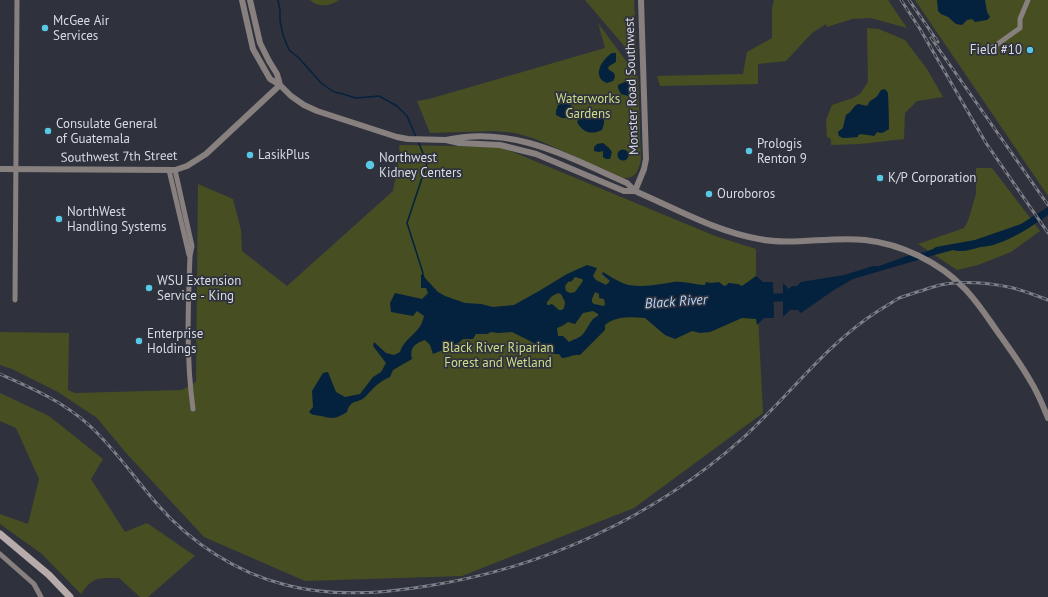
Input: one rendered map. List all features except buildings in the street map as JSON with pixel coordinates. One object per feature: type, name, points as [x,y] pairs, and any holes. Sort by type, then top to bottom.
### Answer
[{"type":"main road","points":[[0,534],[49,575],[70,597]]},
{"type":"street","points":[[15,300],[17,0]]},
{"type":"street","points":[[242,0],[253,49],[270,79],[280,85],[291,96],[304,105],[317,111],[396,137],[500,145],[523,150],[624,191],[635,191]]},
{"type":"street","name":"Monster Road Southwest","points":[[635,191],[644,169],[646,159],[641,0]]},
{"type":"street","points":[[985,53],[1020,28],[1020,19],[1028,0]]},
{"type":"street","points":[[250,2],[260,43],[268,61],[277,74],[280,85]]},
{"type":"street","name":"Southwest 7th Street","points":[[0,169],[172,170],[187,166],[206,154],[280,85]]},
{"type":"street","points":[[446,140],[460,137],[513,138],[544,147],[627,183],[635,191],[717,227],[747,237],[776,241],[865,240],[904,250],[920,257],[940,269],[958,283],[980,307],[1032,383],[1048,418]]},
{"type":"street","points":[[172,170],[190,256],[188,334],[190,384],[193,408]]},
{"type":"street","points":[[0,554],[34,584],[41,597]]},
{"type":"green space","points":[[310,0],[339,0],[332,4],[321,5],[313,3]]},
{"type":"green space","name":"Waterworks Gardens","points":[[585,0],[634,0],[637,61]]},
{"type":"green space","points":[[774,0],[888,0],[907,28],[871,18],[852,19],[827,27],[826,24],[812,33],[786,61],[758,64],[758,84],[660,86],[657,76],[743,74],[747,52],[772,38],[772,8]]},
{"type":"green space","points":[[915,0],[1048,0],[1048,196]]},
{"type":"green space","name":"Waterworks Gardens","points":[[598,23],[638,77],[641,160],[634,176],[623,178],[536,139],[515,133],[494,131],[430,133],[417,101],[429,99],[605,48]]},
{"type":"green space","points":[[867,28],[879,29],[905,40],[927,69],[943,97],[917,101],[905,113],[904,139],[860,144],[831,145],[831,139],[827,137],[826,120],[832,105],[860,94],[868,82]],"holes":[[[880,91],[888,93],[889,129],[882,133],[877,132],[875,135],[862,134],[858,135],[858,137],[843,138],[839,136],[838,132],[843,128],[846,115],[856,105],[868,105]]]},
{"type":"green space","name":"Black River Riparian Forest and Wetland","points":[[399,145],[501,147],[715,236],[756,249],[763,413],[634,508],[462,576],[305,581],[204,537],[127,454],[97,418],[58,392],[12,369],[0,365],[0,332],[69,333],[68,390],[77,394],[76,393],[182,390],[196,382],[198,184],[233,199],[241,230],[242,251],[287,286],[393,191],[400,154]]},
{"type":"green space","points":[[976,168],[992,168],[1040,231],[1011,252],[978,265],[957,270],[918,244],[964,228],[968,221],[976,194]]},
{"type":"green space","points":[[0,393],[49,416],[103,459],[91,479],[125,532],[147,523],[195,556],[148,597],[140,597],[119,578],[97,579],[89,584],[81,594],[42,554],[0,524],[0,514],[28,524],[39,479],[16,428],[0,421]]},
{"type":"water","points":[[937,0],[985,0],[987,12],[990,17],[987,20],[975,22],[972,19],[967,20],[962,25],[956,24],[938,11]]},
{"type":"water","points":[[612,53],[616,53],[616,62],[609,66],[608,69],[614,73],[615,77],[613,81],[607,83],[602,80],[599,72],[605,59]]},
{"type":"water","points":[[627,81],[631,82],[633,89],[632,97],[621,94],[618,88],[618,85]]},
{"type":"water","points":[[885,89],[888,93],[889,129],[882,133],[877,132],[874,136],[861,134],[858,135],[858,137],[843,138],[839,136],[838,132],[843,128],[846,115],[850,113],[858,104],[867,106],[870,101],[877,97],[881,90]]},
{"type":"water","points":[[565,103],[571,105],[572,109],[568,118],[562,118],[556,115],[556,111],[558,105]]},
{"type":"water","points":[[589,109],[604,118],[602,130],[598,132],[591,133],[585,131],[577,122],[583,112]]},
{"type":"water","points":[[603,143],[612,152],[610,159],[603,157],[603,151],[594,151],[594,147],[597,144]]},
{"type":"water","points":[[623,149],[627,151],[629,155],[627,159],[623,161],[619,159],[617,155],[619,151]]},
{"type":"water","points":[[1048,207],[1048,215],[1023,231],[1003,241],[992,245],[967,250],[953,250],[853,279],[801,313],[798,310],[790,310],[783,317],[783,283],[789,289],[792,286],[797,286],[801,282],[844,275],[925,252],[936,247],[975,240],[1021,224]]},
{"type":"water","points":[[587,265],[597,268],[593,276],[596,280],[606,285],[610,281],[602,274],[603,272],[625,284],[641,286],[673,282],[705,285],[706,282],[719,282],[724,286],[728,283],[742,286],[756,276],[763,282],[773,282],[774,318],[764,318],[757,325],[756,319],[742,318],[710,332],[700,333],[692,331],[675,339],[665,335],[645,318],[629,317],[614,320],[605,325],[605,330],[580,355],[562,358],[559,354],[548,352],[547,348],[512,332],[476,334],[473,339],[463,339],[453,346],[433,354],[430,345],[425,340],[414,346],[411,352],[412,359],[393,370],[390,377],[379,383],[362,399],[353,403],[347,412],[332,418],[315,415],[309,412],[313,407],[312,391],[323,373],[328,372],[336,392],[345,397],[360,394],[373,377],[381,372],[386,363],[373,346],[374,342],[386,353],[394,355],[400,352],[406,342],[419,327],[424,316],[417,311],[413,316],[391,312],[390,303],[395,293],[422,299],[428,293],[426,288],[421,288],[421,275],[423,273],[425,278],[438,292],[445,296],[465,303],[481,304],[493,307],[514,305],[567,274]],"holes":[[[575,277],[582,279],[583,281],[575,292],[570,293],[566,291],[565,286],[568,282],[572,281]],[[595,292],[599,294],[599,298],[604,299],[605,304],[604,306],[594,304],[592,299]],[[558,293],[561,294],[565,302],[562,310],[559,310],[552,304],[547,305],[547,302],[552,296]],[[593,311],[598,314],[598,316],[591,321],[582,335],[569,342],[563,336],[558,336],[557,328],[568,322],[575,324],[583,313]]]},
{"type":"waterway","points":[[278,0],[283,35],[289,50],[299,58],[321,83],[334,92],[356,98],[379,96],[397,106],[407,116],[416,137]]},
{"type":"waterway","points":[[418,141],[427,163],[407,223],[423,273]]},
{"type":"waterway","name":"Black River","points":[[763,298],[793,297]]},
{"type":"railway","points":[[901,0],[920,29],[986,143],[1048,233]]},
{"type":"railway","points":[[909,0],[938,42]]},
{"type":"railway","points":[[931,38],[1048,205]]},
{"type":"railway","points":[[0,374],[47,396],[80,417],[108,445],[171,519],[185,532],[216,555],[250,573],[268,580],[303,589],[338,593],[392,591],[471,578],[513,566],[555,552],[596,535],[635,515],[673,492],[710,466],[761,421],[808,371],[841,339],[859,324],[899,298],[948,283],[967,282],[1013,288],[1048,300]]},
{"type":"place","name":"McGee Air Services","points":[[45,28]]},
{"type":"place","name":"Field #10","points":[[1030,50]]},
{"type":"place","name":"Consulate General of Guatemala","points":[[48,131]]},
{"type":"place","name":"Prologis Renton 9","points":[[749,151]]},
{"type":"place","name":"LasikPlus","points":[[250,155]]},
{"type":"place","name":"Northwest Kidney Centers","points":[[370,165]]},
{"type":"place","name":"K/P Corporation","points":[[880,178]]},
{"type":"place","name":"Ouroboros","points":[[709,194]]},
{"type":"place","name":"NorthWest Handling Systems","points":[[59,219]]},
{"type":"place","name":"WSU Extension Service - King","points":[[149,288]]},
{"type":"place","name":"Enterprise Holdings","points":[[139,341]]}]
